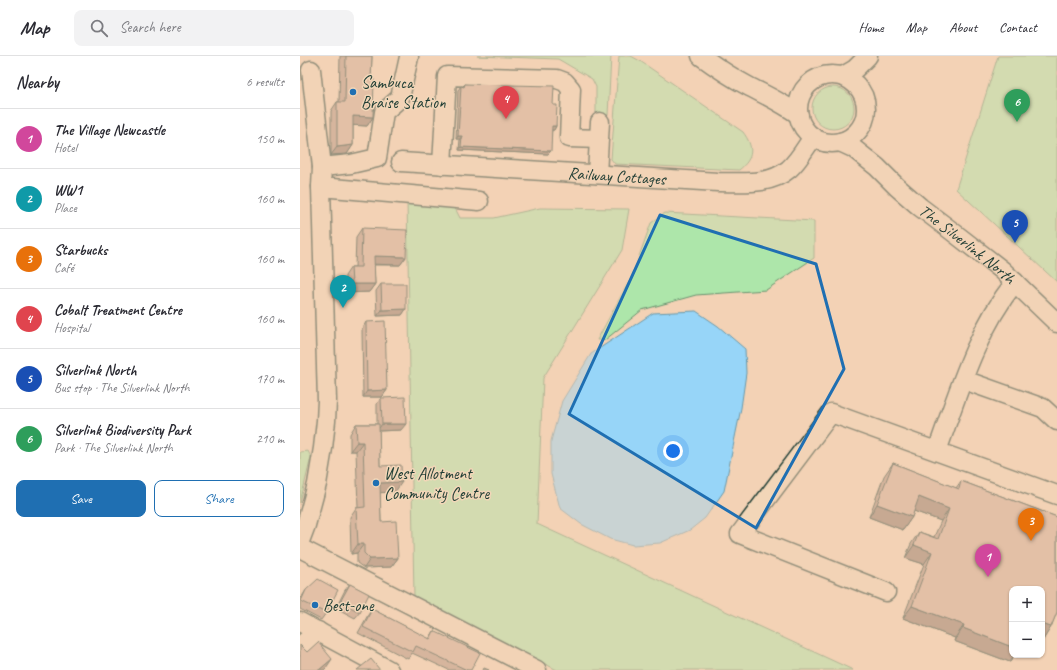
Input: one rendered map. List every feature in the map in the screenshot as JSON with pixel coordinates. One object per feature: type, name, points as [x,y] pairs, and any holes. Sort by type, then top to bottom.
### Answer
[{"type":"street","points":[[701,56],[746,85],[769,96],[799,115]]},
{"type":"street","points":[[322,167],[351,164],[377,158],[384,112],[400,98],[409,57]]},
{"type":"street","points":[[843,76],[855,69],[866,58]]},
{"type":"street","points":[[858,87],[866,58]]},
{"type":"street","points":[[300,541],[306,526],[317,484],[323,448],[327,401],[321,187],[322,167],[311,70]]},
{"type":"street","points":[[442,165],[447,76],[557,79],[565,82],[571,89],[569,138],[600,131],[597,174]]},
{"type":"street","points":[[822,76],[843,76],[858,87],[865,100],[866,108],[863,123],[854,135],[840,142],[826,142],[813,137],[804,128],[799,115],[799,101],[810,83],[822,76]]},
{"type":"street","points":[[769,96],[782,95],[805,89]]},
{"type":"street","name":"The Silverlink North","points":[[863,123],[869,149],[877,167]]},
{"type":"street","name":"Railway Cottages","points":[[401,162],[718,182],[760,182],[780,176],[789,169],[813,137]]},
{"type":"street","name":"The Silverlink North","points":[[840,142],[853,148],[877,167],[920,207],[1015,282],[1057,322]]},
{"type":"street","points":[[321,187],[479,201]]},
{"type":"street","points":[[937,451],[984,329],[1000,302],[1015,282]]},
{"type":"street","points":[[964,380],[1043,408],[1057,421]]},
{"type":"street","points":[[886,592],[740,534],[831,413],[1057,495]]},
{"type":"street","points":[[300,548],[537,670]]},
{"type":"street","points":[[300,622],[390,670]]},
{"type":"street","points":[[300,646],[318,631]]},
{"type":"highlighted area","points":[[660,215],[816,264],[844,369],[756,528],[569,414]]},
{"type":"green space","points":[[477,56],[611,56],[608,115],[596,119],[596,87],[592,79],[558,59]]},
{"type":"green space","points":[[619,56],[631,56],[640,61],[743,132],[751,147],[750,157],[744,166],[739,170],[615,164],[611,159]]},
{"type":"green space","points":[[998,56],[1057,56],[1057,282],[956,189]]},
{"type":"green space","points":[[829,87],[837,87],[848,93],[854,104],[854,112],[848,123],[837,129],[829,129],[818,123],[812,112],[812,104],[818,93]]},
{"type":"green space","points":[[407,201],[453,204],[460,218],[494,218],[540,208],[629,209],[622,250],[543,378],[537,524],[853,670],[557,670],[414,597]]},
{"type":"green space","points":[[665,213],[814,221],[814,258],[766,290],[696,295],[642,310],[605,340],[597,340],[632,276],[651,223]]},
{"type":"green space","points":[[308,451],[311,457],[300,503],[300,452]]},
{"type":"water","points":[[696,311],[718,326],[745,349],[746,373],[741,408],[724,491],[705,518],[690,530],[660,543],[633,545],[610,539],[581,524],[560,508],[551,474],[551,441],[562,401],[591,354],[653,313]]},
{"type":"building","points":[[346,56],[372,56],[371,79],[374,79],[373,117],[353,116],[353,145],[337,147],[337,102],[345,102]]},
{"type":"building","points":[[465,84],[554,86],[553,105],[557,105],[556,126],[552,126],[551,151],[461,147],[462,136],[458,136],[461,86],[464,87]]},
{"type":"building","points":[[362,228],[407,230],[406,257],[374,256],[375,284],[352,284],[351,267],[361,267]]},
{"type":"building","points":[[381,284],[406,284],[406,309],[382,310]]},
{"type":"building","points":[[385,321],[387,390],[367,391],[366,322]]},
{"type":"building","points":[[405,397],[406,424],[382,424],[381,398]]},
{"type":"building","points":[[356,424],[379,424],[380,466],[401,465],[402,482],[380,483],[381,522],[396,521],[398,558],[370,559],[364,553],[364,544],[358,544],[356,508],[365,507],[363,442],[357,442]]},
{"type":"building","points":[[893,463],[959,489],[961,481],[1057,517],[1057,612],[1051,627],[1045,625],[1045,586],[1009,586],[1009,646],[963,628],[964,625],[912,606],[932,552],[914,545],[919,532],[938,539],[949,509],[919,497],[912,517],[877,504]]},
{"type":"building","name":"Best-one","points":[[318,579],[338,590],[326,613],[301,601],[306,590]]},
{"type":"building","points":[[350,584],[369,594],[360,612],[340,602]]},
{"type":"building","points":[[372,609],[430,639],[434,631],[480,653],[471,670],[467,670],[416,646],[413,652],[363,627]]},
{"type":"building","points":[[318,642],[332,659],[319,670],[300,670],[300,645],[307,652]]},
{"type":"building","points":[[371,659],[380,670],[357,670]]},
{"type":"place","name":"Sambuca Braise Station","points":[[353,92]]},
{"type":"place","name":"Cobalt Treatment Centre","points":[[506,119]]},
{"type":"place","name":"Silverlink Biodiversity Park","points":[[1017,122]]},
{"type":"place","name":"Silverlink North","points":[[1015,243]]},
{"type":"place","name":"WW1","points":[[343,308]]},
{"type":"place","name":"West Allotment Community Centre","points":[[376,483]]},
{"type":"place","name":"Starbucks","points":[[1031,541]]},
{"type":"place","name":"The Village Newcastle","points":[[988,577]]},
{"type":"place","name":"Best-one","points":[[315,605]]}]
